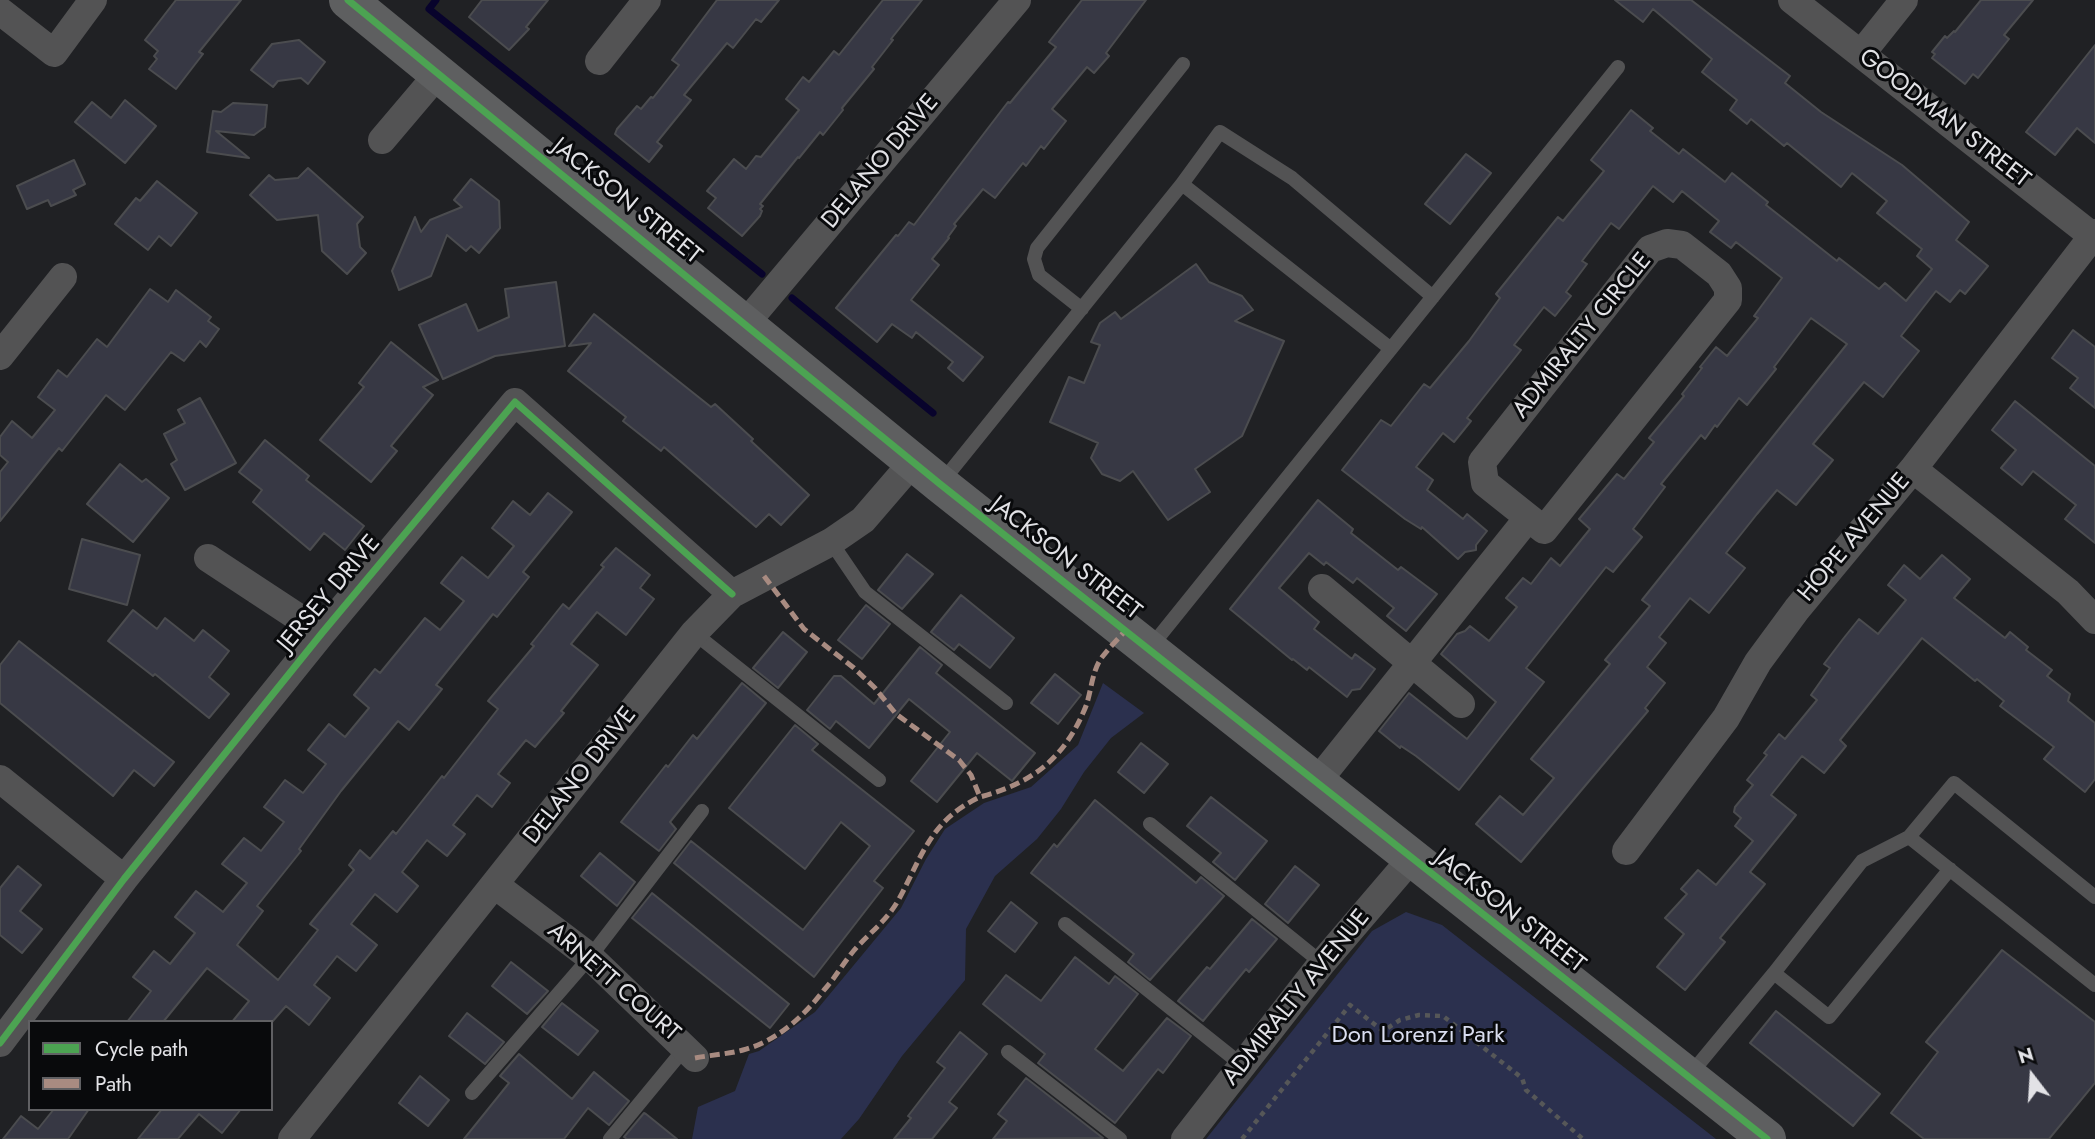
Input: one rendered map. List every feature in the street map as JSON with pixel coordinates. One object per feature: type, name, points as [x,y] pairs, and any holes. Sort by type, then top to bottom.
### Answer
[{"type":"main road","name":"JACKSON STREET","points":[[348,0],[927,473],[1767,1139]]},
{"type":"street","points":[[0,11],[54,53],[93,0]]},
{"type":"street","points":[[599,61],[647,0]]},
{"type":"street","name":"DELANO DRIVE","points":[[745,324],[1017,0]]},
{"type":"street","name":"GOODMAN STREET","points":[[1792,0],[2094,236]]},
{"type":"street","points":[[1861,54],[1904,0]]},
{"type":"street","points":[[382,140],[438,74]]},
{"type":"street","name":"HOPE AVENUE","points":[[1626,851],[1727,718],[1758,662],[1797,609],[1913,469],[2094,236]]},
{"type":"street","name":"ADMIRALTY CIRCLE","points":[[1667,243],[1682,245],[1719,274],[1728,288],[1728,300],[1544,530],[1528,517],[1485,484],[1482,462],[1650,249],[1667,243]]},
{"type":"street","points":[[0,356],[63,277]]},
{"type":"street","name":"JERSEY DRIVE","points":[[0,1043],[124,879],[322,633],[515,402],[732,594]]},
{"type":"street","points":[[1913,469],[2068,592],[2095,620]]},
{"type":"street","name":"DELANO DRIVE","points":[[292,1139],[694,633],[732,594],[831,542],[927,473]]},
{"type":"street","points":[[1316,783],[1528,517]]},
{"type":"street","points":[[208,558],[322,633]]},
{"type":"street","points":[[1322,588],[1461,704]]},
{"type":"street","points":[[0,779],[124,879]]},
{"type":"street","name":"ADMIRALTY AVENUE","points":[[1185,1139],[1322,963],[1411,859]]},
{"type":"street","name":"ARNETT COURT","points":[[495,885],[590,957],[687,1051]]},
{"type":"lane","points":[[1082,309],[1040,275],[1034,259],[1037,248],[1183,64]]},
{"type":"lane","points":[[1148,650],[1618,67]]},
{"type":"lane","points":[[927,473],[1082,309],[1220,132],[1292,178],[1433,297]]},
{"type":"lane","points":[[1182,184],[1391,349]]},
{"type":"lane","points":[[831,542],[865,592],[1006,703]]},
{"type":"lane","points":[[694,633],[879,780]]},
{"type":"lane","points":[[1688,1077],[1862,862],[1909,837],[1954,783],[2095,897]]},
{"type":"lane","points":[[472,1093],[590,957],[702,811]]},
{"type":"lane","points":[[1150,824],[1322,963]]},
{"type":"lane","points":[[1909,837],[2095,985]]},
{"type":"lane","points":[[1774,973],[1829,1017],[1950,869]]},
{"type":"lane","points":[[1065,924],[1242,1065]]},
{"type":"lane","points":[[610,1139],[687,1051]]},
{"type":"lane","points":[[1008,1052],[1120,1139]]},
{"type":"path","points":[[1242,1139],[1350,1005],[1383,1031],[1400,1020],[1419,1014],[1443,1016],[1522,1078],[1526,1090],[1583,1139]]},
{"type":"green space","points":[[1103,683],[1144,713],[1111,738],[1037,839],[995,876],[966,929],[965,980],[902,1056],[859,1119],[841,1139],[692,1139],[698,1107],[735,1091],[749,1054],[759,1051],[815,1012],[901,908],[945,829],[984,803],[1031,787],[1078,745]]},
{"type":"green space","name":"Don Lorenzi Park","points":[[1406,912],[1442,925],[1716,1139],[1206,1139],[1372,931]]},
{"type":"building","points":[[176,0],[241,0],[199,52],[203,54],[176,89],[149,69],[157,59],[154,56],[158,51],[145,40]]},
{"type":"building","points":[[482,0],[548,0],[526,27],[529,29],[509,50],[469,17]]},
{"type":"building","points":[[717,0],[779,0],[761,22],[756,19],[733,48],[727,43],[684,95],[691,100],[657,142],[662,146],[649,162],[615,134],[617,129],[637,106],[641,109],[653,98],[679,65],[672,60]]},
{"type":"building","points":[[883,0],[922,0],[891,39],[893,40],[872,67],[874,69],[843,110],[823,135],[820,132],[760,204],[763,206],[760,216],[742,236],[708,208],[716,198],[707,191],[734,159],[746,169],[756,156],[761,157],[799,110],[786,99],[803,77],[809,82],[834,51],[839,55]]},
{"type":"building","points":[[1082,0],[1146,0],[1106,53],[1109,56],[1094,73],[1087,67],[1052,109],[1066,121],[1044,149],[1041,146],[1026,166],[1023,163],[995,198],[983,189],[954,224],[956,226],[949,238],[932,259],[939,265],[911,300],[983,357],[963,381],[948,368],[953,362],[916,332],[912,338],[892,324],[877,342],[836,308],[896,235],[898,236],[909,222],[914,225],[1008,102],[1010,103],[1056,47],[1049,42]]},
{"type":"building","points":[[1615,0],[1691,0],[1790,76],[1785,83],[1821,112],[1902,165],[1969,222],[1956,240],[1988,266],[1965,294],[1960,290],[1950,302],[1936,291],[1901,336],[1919,351],[1883,397],[1864,382],[1813,444],[1833,460],[1796,505],[1777,490],[1726,553],[1745,568],[1709,613],[1690,598],[1659,637],[1666,643],[1647,667],[1665,683],[1645,708],[1648,711],[1521,862],[1476,824],[1500,796],[1523,815],[1554,778],[1531,759],[1610,664],[1605,660],[1650,606],[1642,600],[1847,344],[1811,318],[1747,405],[1739,398],[1705,439],[1701,435],[1661,484],[1665,487],[1633,529],[1642,537],[1613,572],[1606,567],[1526,668],[1544,682],[1459,790],[1379,731],[1409,693],[1467,739],[1496,702],[1441,654],[1457,634],[1470,626],[1489,641],[1517,607],[1506,598],[1523,578],[1531,584],[1551,558],[1560,566],[1590,529],[1579,519],[1617,474],[1624,479],[1654,442],[1649,438],[1684,396],[1682,394],[1702,368],[1700,367],[1716,347],[1727,356],[1758,318],[1754,316],[1782,278],[1736,242],[1731,248],[1710,232],[1719,221],[1682,191],[1673,202],[1653,186],[1619,229],[1611,223],[1582,261],[1587,264],[1566,292],[1571,296],[1555,316],[1544,307],[1514,345],[1521,350],[1467,418],[1471,421],[1454,442],[1443,433],[1416,467],[1433,480],[1427,490],[1463,519],[1467,514],[1487,531],[1476,545],[1476,550],[1465,552],[1458,559],[1422,527],[1421,529],[1405,519],[1342,470],[1381,420],[1391,426],[1424,384],[1430,388],[1469,341],[1500,298],[1496,294],[1558,217],[1563,221],[1604,171],[1591,160],[1631,110],[1653,128],[1650,131],[1679,154],[1683,149],[1725,182],[1732,173],[1768,202],[1766,205],[1837,261],[1839,258],[1879,289],[1885,283],[1906,301],[1932,269],[1917,256],[1922,249],[1877,213],[1887,201],[1852,173],[1841,187],[1787,143],[1784,146],[1751,119],[1747,124],[1730,110],[1737,100],[1702,72],[1712,59],[1653,9],[1643,22]]},
{"type":"building","points":[[1981,0],[2033,0],[2004,35],[2009,39],[1978,78],[1973,74],[1965,84],[1932,58],[1935,54],[1932,52],[1945,36],[1947,38],[1955,32]]},
{"type":"building","points":[[299,40],[325,62],[308,84],[301,78],[278,81],[273,87],[251,70],[272,44]]},
{"type":"building","points":[[2095,45],[2095,143],[2077,128],[2055,155],[2026,132]]},
{"type":"building","points":[[125,100],[156,126],[125,163],[75,122],[92,102],[111,118]]},
{"type":"building","points":[[233,103],[267,105],[265,127],[254,135],[216,131],[249,158],[207,152],[213,111],[221,112]]},
{"type":"building","points":[[1466,154],[1491,173],[1450,224],[1425,204]]},
{"type":"building","points":[[74,160],[85,184],[73,190],[76,195],[51,206],[48,200],[27,209],[17,186]]},
{"type":"building","points":[[308,168],[363,217],[357,224],[360,247],[366,253],[347,274],[322,251],[318,215],[277,220],[250,195],[269,175],[275,180],[298,178]]},
{"type":"building","points":[[471,179],[499,201],[500,228],[479,253],[471,246],[466,251],[447,235],[431,276],[399,290],[392,271],[415,217],[421,232],[430,220],[462,207],[454,200]]},
{"type":"building","points":[[157,181],[197,213],[171,246],[159,236],[148,250],[115,224],[136,198],[140,201]]},
{"type":"building","points":[[1196,264],[1209,282],[1242,296],[1253,310],[1235,321],[1284,341],[1242,436],[1195,469],[1210,492],[1168,520],[1133,471],[1120,481],[1102,474],[1091,458],[1098,443],[1050,422],[1069,377],[1084,383],[1100,345],[1091,342],[1100,323],[1115,312],[1121,319]]},
{"type":"building","points":[[556,282],[565,346],[495,356],[443,379],[419,325],[466,304],[478,331],[509,317],[505,289]]},
{"type":"building","points":[[150,289],[168,302],[176,290],[211,317],[208,321],[219,329],[206,347],[200,341],[184,361],[171,352],[125,410],[106,395],[62,451],[59,448],[0,521],[0,472],[8,462],[0,455],[0,437],[12,421],[32,438],[55,410],[38,397],[58,370],[67,377],[97,339],[107,347]]},
{"type":"building","points":[[594,314],[711,407],[715,404],[809,495],[781,525],[769,514],[756,527],[664,447],[661,451],[623,421],[626,417],[568,371],[591,343],[569,346]]},
{"type":"building","points":[[2073,330],[2095,347],[2095,408],[2070,388],[2078,378],[2052,358]]},
{"type":"building","points":[[391,342],[438,380],[423,387],[433,395],[391,446],[397,451],[371,482],[320,440],[364,387],[359,383]]},
{"type":"building","points":[[200,398],[236,463],[185,490],[171,464],[177,460],[164,434],[185,423],[178,410]]},
{"type":"building","points":[[2015,401],[2095,466],[2095,543],[2065,519],[2076,505],[2033,471],[2022,485],[2001,468],[2016,450],[1992,430]]},
{"type":"building","points":[[265,440],[309,476],[306,480],[364,526],[345,550],[324,533],[310,550],[253,502],[262,490],[239,472]]},
{"type":"building","points":[[120,464],[142,482],[146,479],[169,498],[133,542],[87,504]]},
{"type":"building","points":[[548,493],[572,512],[523,572],[529,577],[497,617],[493,614],[436,685],[442,689],[409,730],[398,721],[341,791],[299,849],[301,851],[257,906],[263,911],[237,945],[278,980],[318,930],[310,924],[354,870],[349,865],[360,850],[370,859],[393,831],[396,834],[442,776],[444,778],[498,709],[488,701],[534,646],[531,644],[563,604],[569,609],[616,548],[650,575],[640,588],[654,599],[626,635],[597,612],[571,644],[598,665],[561,711],[564,713],[535,747],[526,740],[498,774],[510,783],[492,807],[477,795],[453,825],[465,834],[447,856],[427,840],[402,872],[418,886],[397,912],[375,894],[351,924],[377,945],[356,971],[337,956],[314,985],[330,998],[309,1025],[286,1006],[273,1021],[234,1020],[249,1001],[207,968],[165,1020],[129,1020],[151,991],[133,977],[154,951],[170,964],[195,933],[175,917],[196,891],[223,912],[247,883],[222,864],[244,838],[261,851],[284,822],[264,807],[285,780],[303,793],[326,764],[308,750],[329,724],[345,737],[369,708],[354,695],[375,669],[380,673],[425,618],[440,630],[464,601],[441,583],[462,557],[488,578],[514,546],[492,528],[513,501],[530,515]]},
{"type":"building","points":[[1318,500],[1353,529],[1351,533],[1398,570],[1401,567],[1437,594],[1406,631],[1387,616],[1394,608],[1357,578],[1353,583],[1326,562],[1324,565],[1309,553],[1279,588],[1319,622],[1314,629],[1352,659],[1355,654],[1375,669],[1360,689],[1352,690],[1347,697],[1309,667],[1307,670],[1292,660],[1230,609]]},
{"type":"building","points":[[82,539],[140,555],[127,605],[69,589]]},
{"type":"building","points":[[907,554],[933,574],[902,609],[878,590]]},
{"type":"building","points":[[1942,555],[1970,579],[1954,598],[2005,638],[2010,632],[2028,647],[2026,650],[2052,670],[2047,676],[2070,694],[2068,701],[2095,723],[2095,779],[2085,792],[2044,759],[2054,747],[2000,706],[2004,701],[1922,638],[1840,740],[1846,746],[1824,773],[1802,756],[1771,795],[1796,815],[1750,872],[1765,884],[1720,938],[1725,942],[1685,990],[1657,967],[1684,934],[1665,918],[1687,894],[1681,889],[1698,870],[1716,885],[1753,841],[1735,826],[1741,818],[1734,812],[1753,785],[1747,780],[1767,755],[1764,753],[1779,734],[1785,739],[1817,700],[1811,695],[1830,668],[1824,664],[1859,619],[1878,634],[1906,600],[1888,585],[1904,565],[1920,579]]},
{"type":"building","points":[[961,595],[1014,638],[990,668],[959,644],[954,650],[931,632]]},
{"type":"building","points":[[866,605],[890,624],[862,659],[838,640]]},
{"type":"building","points":[[133,610],[157,629],[165,618],[194,641],[203,630],[229,651],[209,677],[229,694],[209,718],[155,674],[153,676],[108,641]]},
{"type":"building","points":[[783,632],[807,652],[778,688],[753,668]]},
{"type":"building","points":[[19,641],[174,762],[154,786],[134,770],[113,796],[0,703],[0,665]]},
{"type":"building","points":[[920,647],[942,665],[936,673],[1035,753],[1012,781],[977,753],[937,802],[911,781],[950,732],[909,699],[869,748],[836,721],[830,729],[807,710],[834,676],[841,676],[874,704]]},
{"type":"building","points":[[1055,674],[1081,695],[1058,724],[1031,703]]},
{"type":"building","points":[[742,683],[766,703],[670,822],[676,829],[659,851],[621,822],[666,765],[668,767],[693,735],[697,739]]},
{"type":"building","points":[[795,725],[818,744],[812,750],[914,831],[874,881],[883,888],[814,977],[674,863],[691,841],[803,930],[870,846],[841,822],[805,869],[729,808]]},
{"type":"building","points":[[1141,743],[1168,764],[1144,793],[1118,772]]},
{"type":"building","points":[[1211,797],[1267,841],[1235,880],[1213,862],[1221,853],[1187,826]]},
{"type":"building","points":[[1095,800],[1196,883],[1201,877],[1224,896],[1150,980],[1128,962],[1134,954],[1031,873],[1054,844],[1057,847]]},
{"type":"building","points":[[600,853],[635,882],[617,906],[581,876]]},
{"type":"building","points":[[18,866],[41,885],[20,911],[42,929],[22,953],[0,935],[0,888]]},
{"type":"building","points":[[1295,866],[1319,885],[1288,923],[1265,904]]},
{"type":"building","points":[[652,893],[789,1004],[770,1028],[632,918]]},
{"type":"building","points":[[1011,902],[1037,923],[1015,952],[988,931]]},
{"type":"building","points":[[1252,919],[1277,939],[1249,972],[1246,969],[1203,1021],[1178,1001],[1207,967],[1210,969]]},
{"type":"building","points":[[2002,950],[2095,1022],[2095,1083],[2049,1139],[1924,1139],[1891,1113],[1938,1052],[1926,1042]]},
{"type":"building","points":[[1075,957],[1109,984],[1115,976],[1138,994],[1095,1049],[1123,1071],[1167,1018],[1191,1036],[1163,1073],[1158,1069],[1115,1123],[1038,1063],[1045,1054],[983,1004],[1006,975],[1041,1001]]},
{"type":"building","points":[[511,962],[548,991],[527,1014],[492,986]]},
{"type":"building","points":[[562,1003],[598,1031],[578,1055],[542,1027]]},
{"type":"building","points":[[1776,1011],[1880,1094],[1853,1126],[1750,1043]]},
{"type":"building","points":[[467,1013],[504,1042],[485,1064],[449,1036]]},
{"type":"building","points":[[960,1032],[987,1054],[949,1102],[957,1108],[932,1139],[894,1139],[945,1068],[937,1062]]},
{"type":"building","points":[[519,1054],[572,1099],[594,1072],[629,1101],[609,1125],[588,1108],[564,1139],[464,1139],[509,1083],[500,1076]]},
{"type":"building","points":[[420,1076],[449,1100],[428,1126],[399,1103]]},
{"type":"building","points":[[1026,1078],[1103,1138],[993,1139],[1007,1121],[998,1114]]},
{"type":"building","points":[[52,1111],[88,1111],[68,1139],[3,1139],[21,1116],[38,1129]]},
{"type":"building","points":[[160,1111],[239,1111],[222,1133],[199,1114],[178,1139],[138,1139]]},
{"type":"building","points":[[644,1113],[677,1139],[624,1137]]},
{"type":"waterway","points":[[436,0],[429,9],[762,274]]},
{"type":"waterway","points":[[792,298],[933,413]]},
{"type":"marked path","points":[[764,576],[804,629],[854,668],[896,714],[959,760],[971,775],[980,797],[1031,776],[1057,754],[1078,724],[1100,660],[1125,631]]},
{"type":"marked path","points":[[695,1058],[755,1046],[778,1034],[798,1018],[816,1000],[848,957],[890,913],[922,853],[939,828],[963,806],[980,797]]},
{"type":"cycle path","points":[[348,0],[940,484],[1767,1139]]},
{"type":"cycle path","points":[[0,1043],[124,879],[322,633],[515,402],[732,594]]}]
